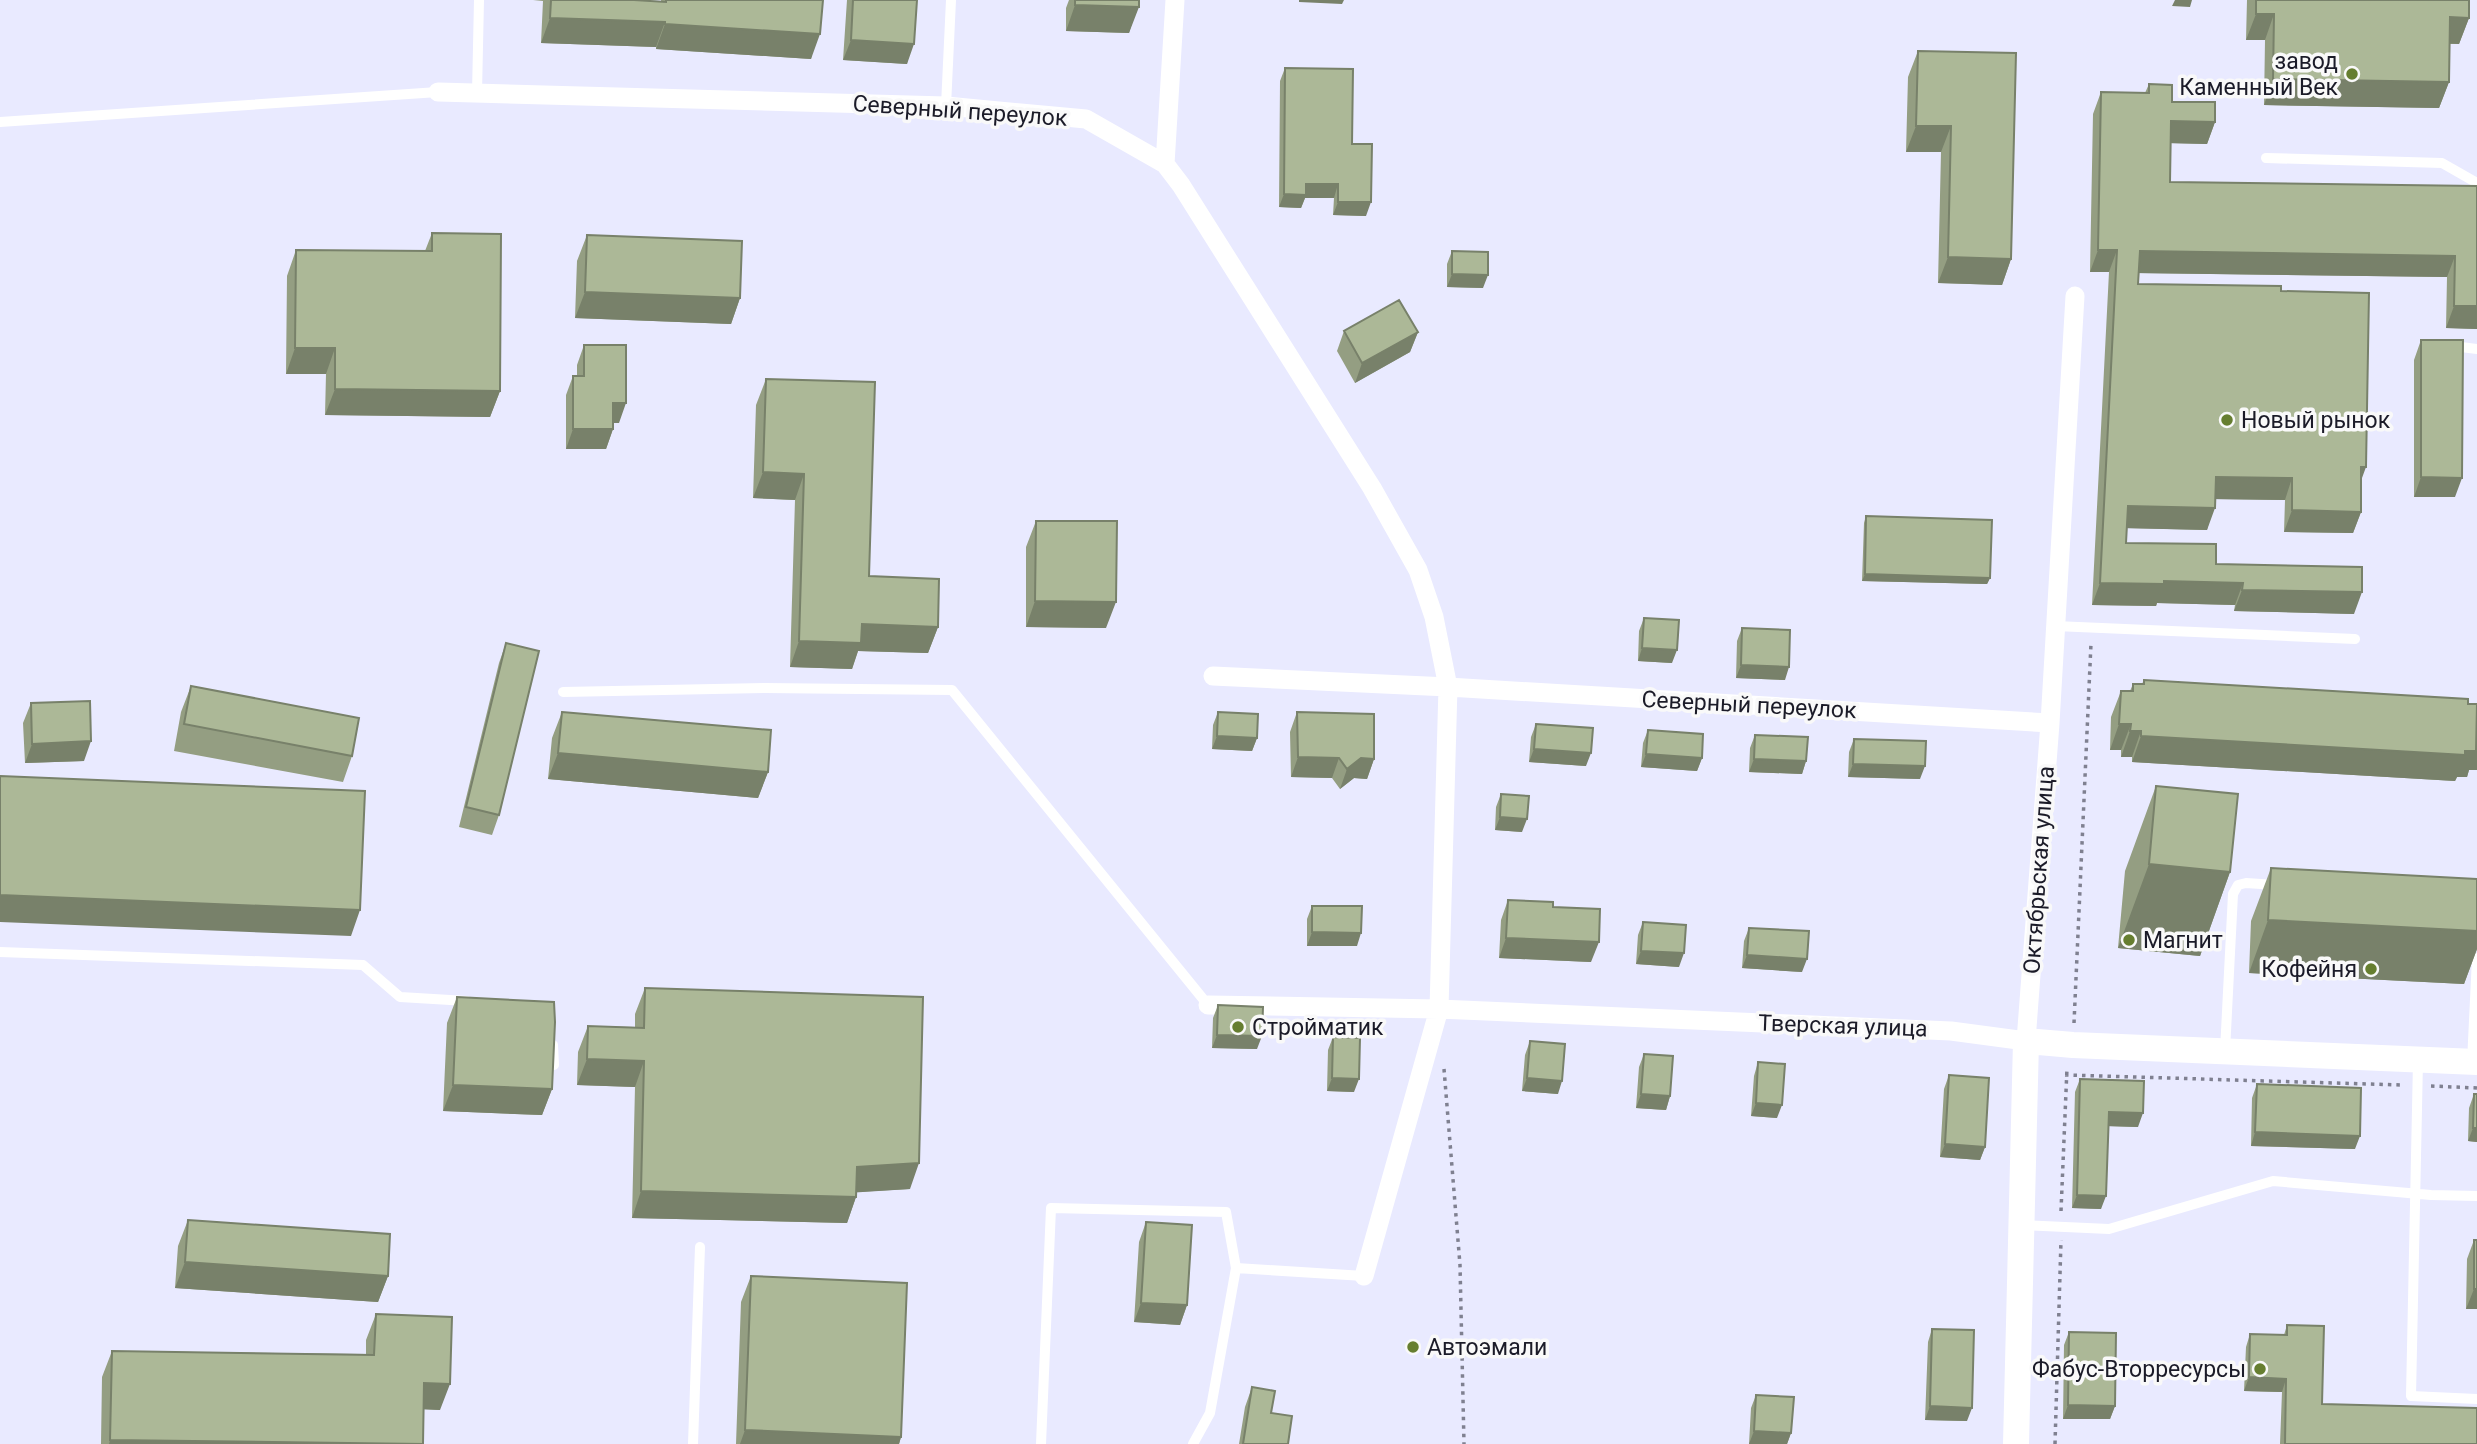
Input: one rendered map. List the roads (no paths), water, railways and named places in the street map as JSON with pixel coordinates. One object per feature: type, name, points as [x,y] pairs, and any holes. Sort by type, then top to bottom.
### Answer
[{"type":"main road","name":"Тверская улица","points":[[2026,1041],[2225,1052],[2418,1073],[2474,1062]]},
{"type":"main road","name":"Октябрьская улица","points":[[2016,1444],[2026,1041]]},
{"type":"street","points":[[1165,164],[1175,0]]},
{"type":"street","name":"Северный переулок","points":[[438,92],[946,106],[1086,119],[1165,164],[1181,185],[1372,488],[1418,570],[1434,617],[1448,687]]},
{"type":"street","name":"Октябрьская улица","points":[[2026,1041],[2050,723],[2074,296]]},
{"type":"street","name":"Северный переулок","points":[[1213,676],[1448,687],[2050,723]]},
{"type":"street","points":[[1364,1276],[1439,1009],[1448,687]]},
{"type":"street","name":"Тверская улица","points":[[1208,1004],[1439,1009],[1951,1031],[2026,1041]]},
{"type":"lane","points":[[477,93],[479,0]]},
{"type":"lane","points":[[946,106],[951,0]]},
{"type":"lane","points":[[0,122],[438,92]]},
{"type":"lane","points":[[2266,158],[2442,163],[2477,183]]},
{"type":"lane","points":[[2461,347],[2477,349]]},
{"type":"lane","points":[[2055,626],[2355,639]]},
{"type":"lane","points":[[563,692],[765,688],[953,690],[1208,1004]]},
{"type":"lane","points":[[2225,1052],[2233,894],[2238,886],[2246,883],[2288,885]]},
{"type":"lane","points":[[0,952],[363,965],[400,997],[482,1002]]},
{"type":"lane","points":[[2474,1062],[2477,958]]},
{"type":"lane","points":[[552,1029],[554,1065]]},
{"type":"lane","points":[[2418,1073],[2411,1396],[2477,1399]]},
{"type":"lane","points":[[2022,1224],[2109,1229],[2273,1181],[2477,1196]]},
{"type":"lane","points":[[1041,1444],[1051,1208],[1226,1212],[1236,1268],[1210,1413],[1192,1444]]},
{"type":"lane","points":[[692,1444],[700,1247]]},
{"type":"lane","points":[[1236,1268],[1364,1276]]},
{"type":"place","name":"завод Каменный Век","points":[[2352,74]]},
{"type":"place","name":"Новый рынок","points":[[2227,420]]},
{"type":"place","name":"Магнит","points":[[2129,940]]},
{"type":"place","name":"Кофейня","points":[[2371,969]]},
{"type":"place","name":"Стройматик","points":[[1238,1027]]},
{"type":"place","name":"Автоэмали","points":[[1413,1347]]},
{"type":"place","name":"Фабус-Вторресурсы","points":[[2260,1369]]}]
